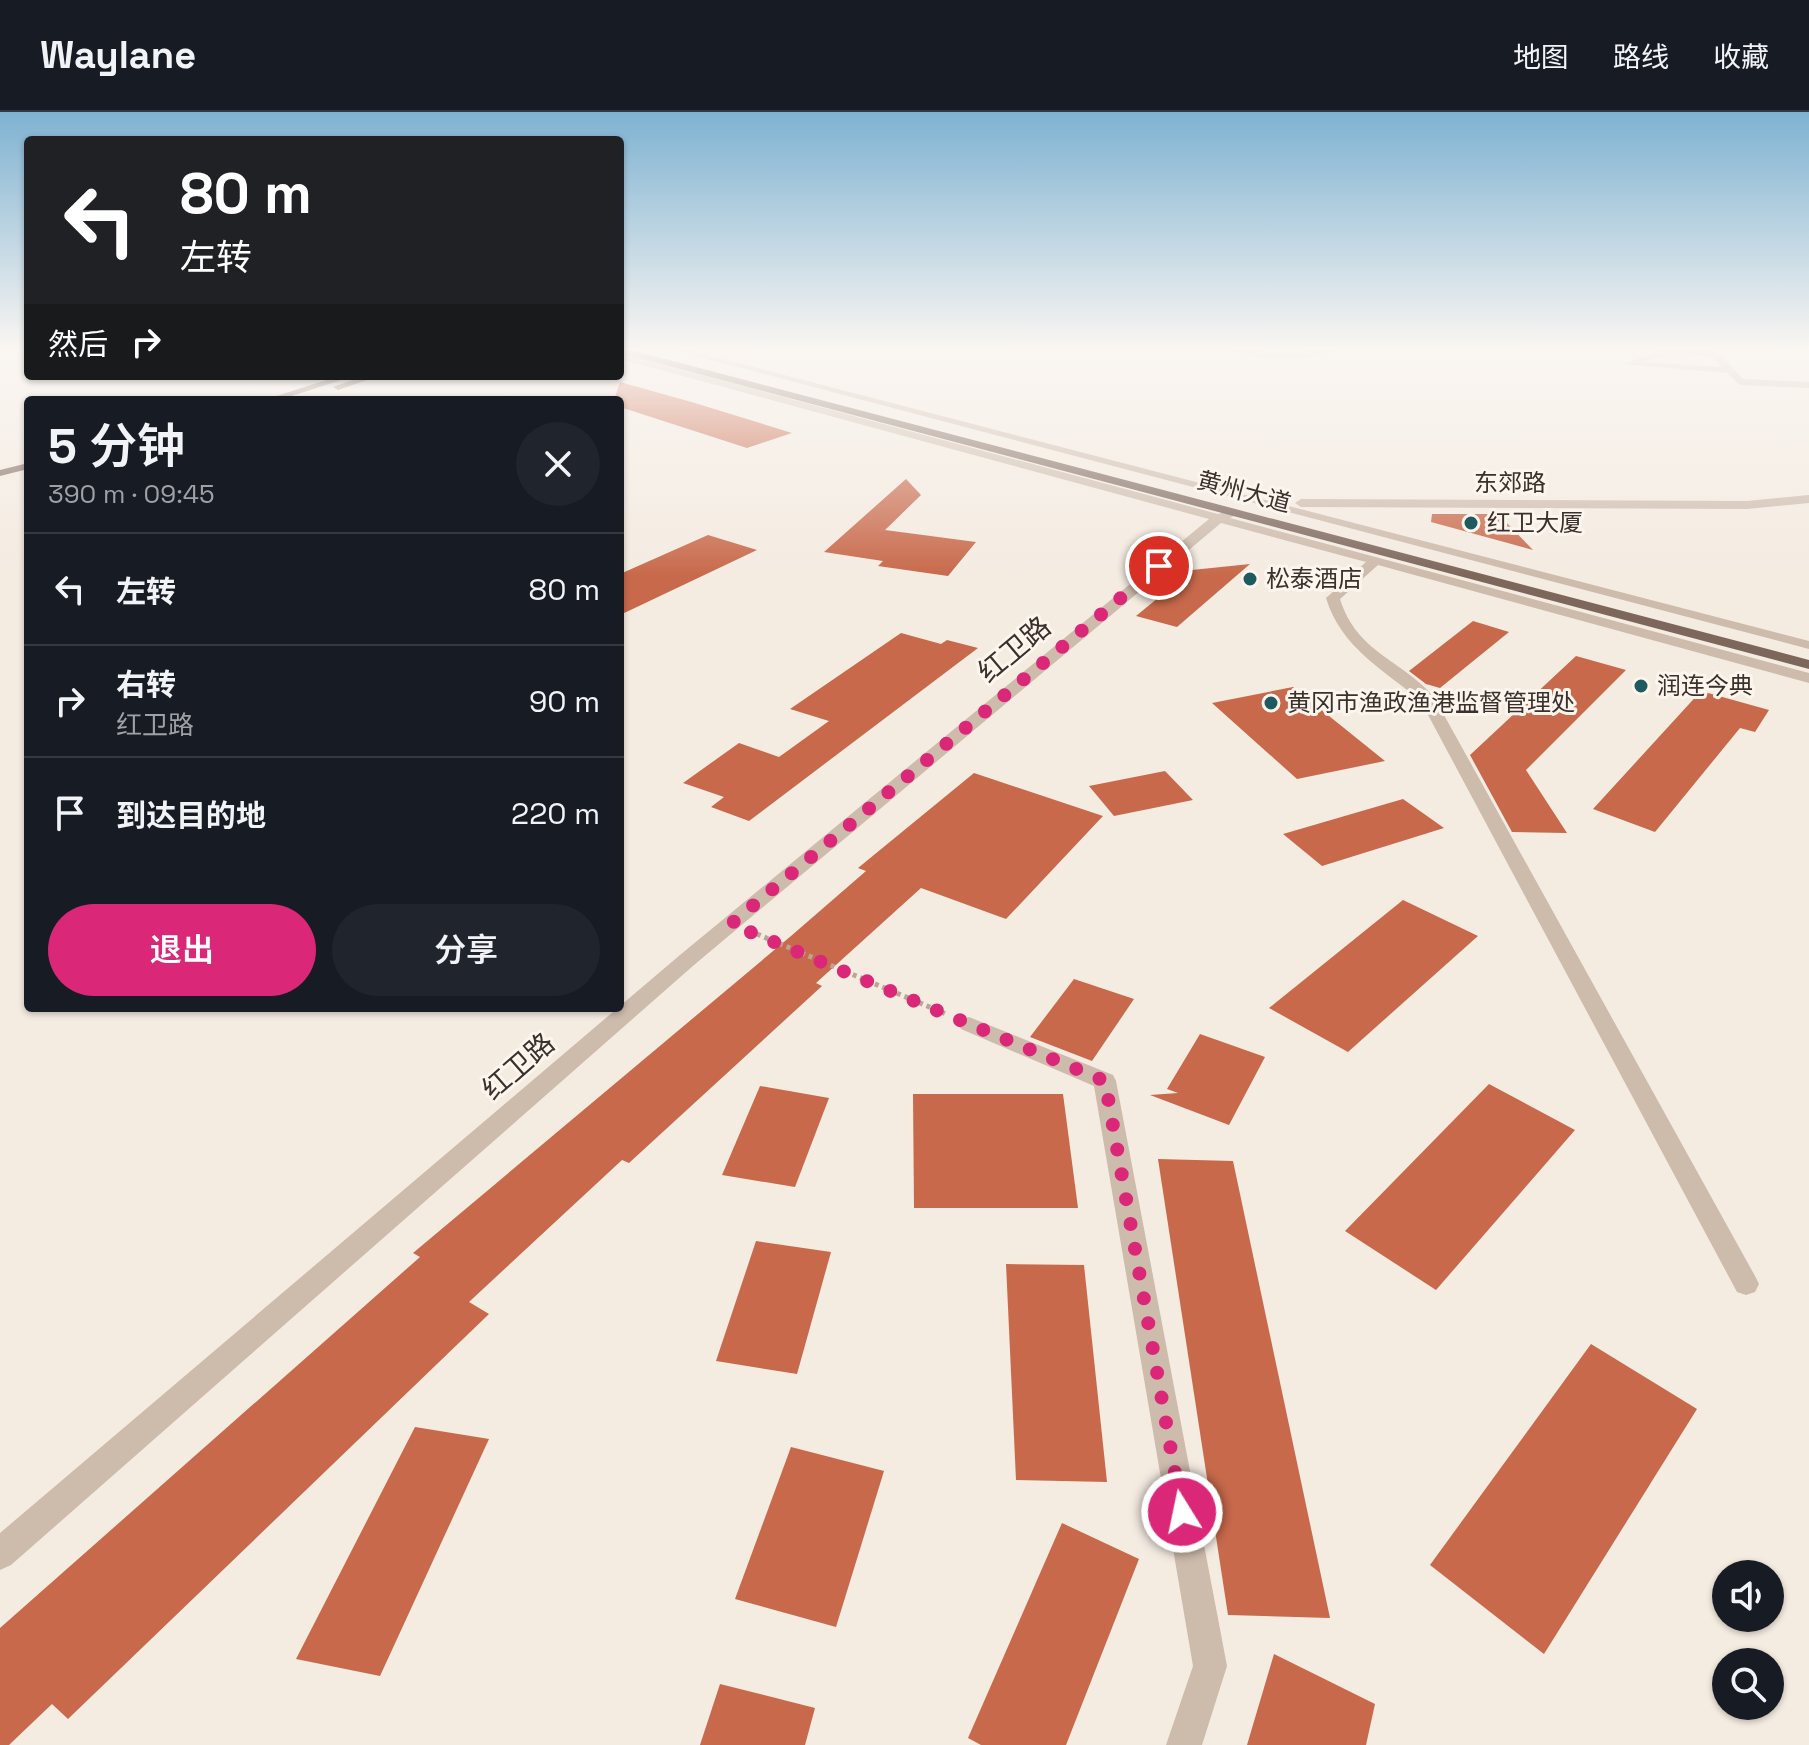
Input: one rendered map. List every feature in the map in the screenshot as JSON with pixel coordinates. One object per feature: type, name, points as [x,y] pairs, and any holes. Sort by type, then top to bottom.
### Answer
[{"type":"main road","name":"黄州大道","points":[[912,423],[1220,510],[1809,665]]},
{"type":"main road","points":[[0,473],[24,467]]},
{"type":"main road","points":[[0,481],[24,475]]},
{"type":"main road","name":"黄州大道","points":[[1220,510],[1809,655]]},
{"type":"street","points":[[888,423],[1220,510],[1374,562],[1809,678]]},
{"type":"street","points":[[958,423],[1809,645]]},
{"type":"street","name":"东郊路","points":[[1220,510],[1260,502],[1747,505],[1809,499]]},
{"type":"street","name":"红卫路","points":[[0,1554],[731,924],[1207,525],[1220,510]]},
{"type":"street","points":[[1374,562],[1333,598],[1336,614],[1358,645],[1426,697],[1746,1284]]},
{"type":"street","points":[[969,1024],[1105,1081],[1210,1666],[1184,1745]]},
{"type":"path","points":[[731,924],[969,1024]]},
{"type":"building","points":[[670,423],[760,423],[792,433],[747,448]]},
{"type":"building","points":[[906,479],[921,495],[885,530],[976,542],[948,576],[878,566],[883,561],[824,552]]},
{"type":"building","name":"红卫大厦","points":[[1432,514],[1498,514],[1533,550],[1431,522]]},
{"type":"building","points":[[708,535],[757,550],[624,613],[624,572]]},
{"type":"building","points":[[1250,564],[1177,627],[1136,616],[1192,570]]},
{"type":"building","points":[[1473,621],[1509,632],[1440,688],[1426,684],[1409,671]]},
{"type":"building","points":[[901,633],[941,644],[947,640],[978,648],[749,821],[711,807],[724,797],[683,783],[739,743],[779,757],[829,721],[790,709]]},
{"type":"building","points":[[1576,656],[1626,670],[1526,770],[1567,833],[1512,832],[1470,755]]},
{"type":"building","points":[[1293,687],[1385,761],[1297,779],[1212,703]]},
{"type":"building","points":[[1701,691],[1769,710],[1755,732],[1740,728],[1655,832],[1593,809]]},
{"type":"building","points":[[1165,771],[1193,800],[1114,816],[1089,786]]},
{"type":"building","points":[[974,773],[1103,816],[1006,919],[921,888],[816,983],[822,986],[629,1163],[622,1160],[469,1302],[489,1314],[68,1719],[52,1704],[9,1745],[0,1745],[0,1628],[420,1257],[413,1253],[791,936],[866,871],[858,868]]},
{"type":"building","points":[[1403,799],[1444,828],[1322,866],[1283,834]]},
{"type":"building","points":[[1403,900],[1478,936],[1348,1052],[1269,1008]]},
{"type":"building","points":[[1074,979],[1134,999],[1092,1061],[1030,1037]]},
{"type":"building","points":[[1200,1034],[1265,1057],[1229,1125],[1150,1095],[1178,1093],[1167,1089]]},
{"type":"building","points":[[1489,1084],[1575,1130],[1436,1290],[1345,1231]]},
{"type":"building","points":[[760,1086],[829,1098],[795,1187],[722,1175]]},
{"type":"building","points":[[913,1094],[1063,1094],[1078,1208],[914,1208]]},
{"type":"building","points":[[1158,1159],[1233,1161],[1330,1618],[1228,1615]]},
{"type":"building","points":[[756,1241],[831,1252],[797,1374],[716,1361]]},
{"type":"building","points":[[1006,1264],[1084,1265],[1107,1482],[1016,1480]]},
{"type":"building","points":[[1591,1344],[1697,1409],[1544,1654],[1430,1565]]},
{"type":"building","points":[[415,1427],[489,1439],[380,1676],[296,1659]]},
{"type":"building","points":[[791,1447],[884,1471],[836,1627],[735,1599]]},
{"type":"building","points":[[1062,1523],[1139,1559],[1066,1745],[981,1745],[968,1738]]},
{"type":"building","points":[[1274,1654],[1375,1704],[1366,1745],[1247,1745]]},
{"type":"building","points":[[720,1684],[815,1708],[805,1745],[700,1745]]},
{"type":"place","name":"红卫大厦","points":[[1471,523]]},
{"type":"place","name":"松泰酒店","points":[[1250,579]]},
{"type":"place","name":"润连今典","points":[[1641,686]]},
{"type":"place","name":"黄冈市渔政渔港监督管理处","points":[[1271,703]]},
{"type":"route","points":[[1159,566],[731,924],[1105,1081],[1182,1512]]}]
